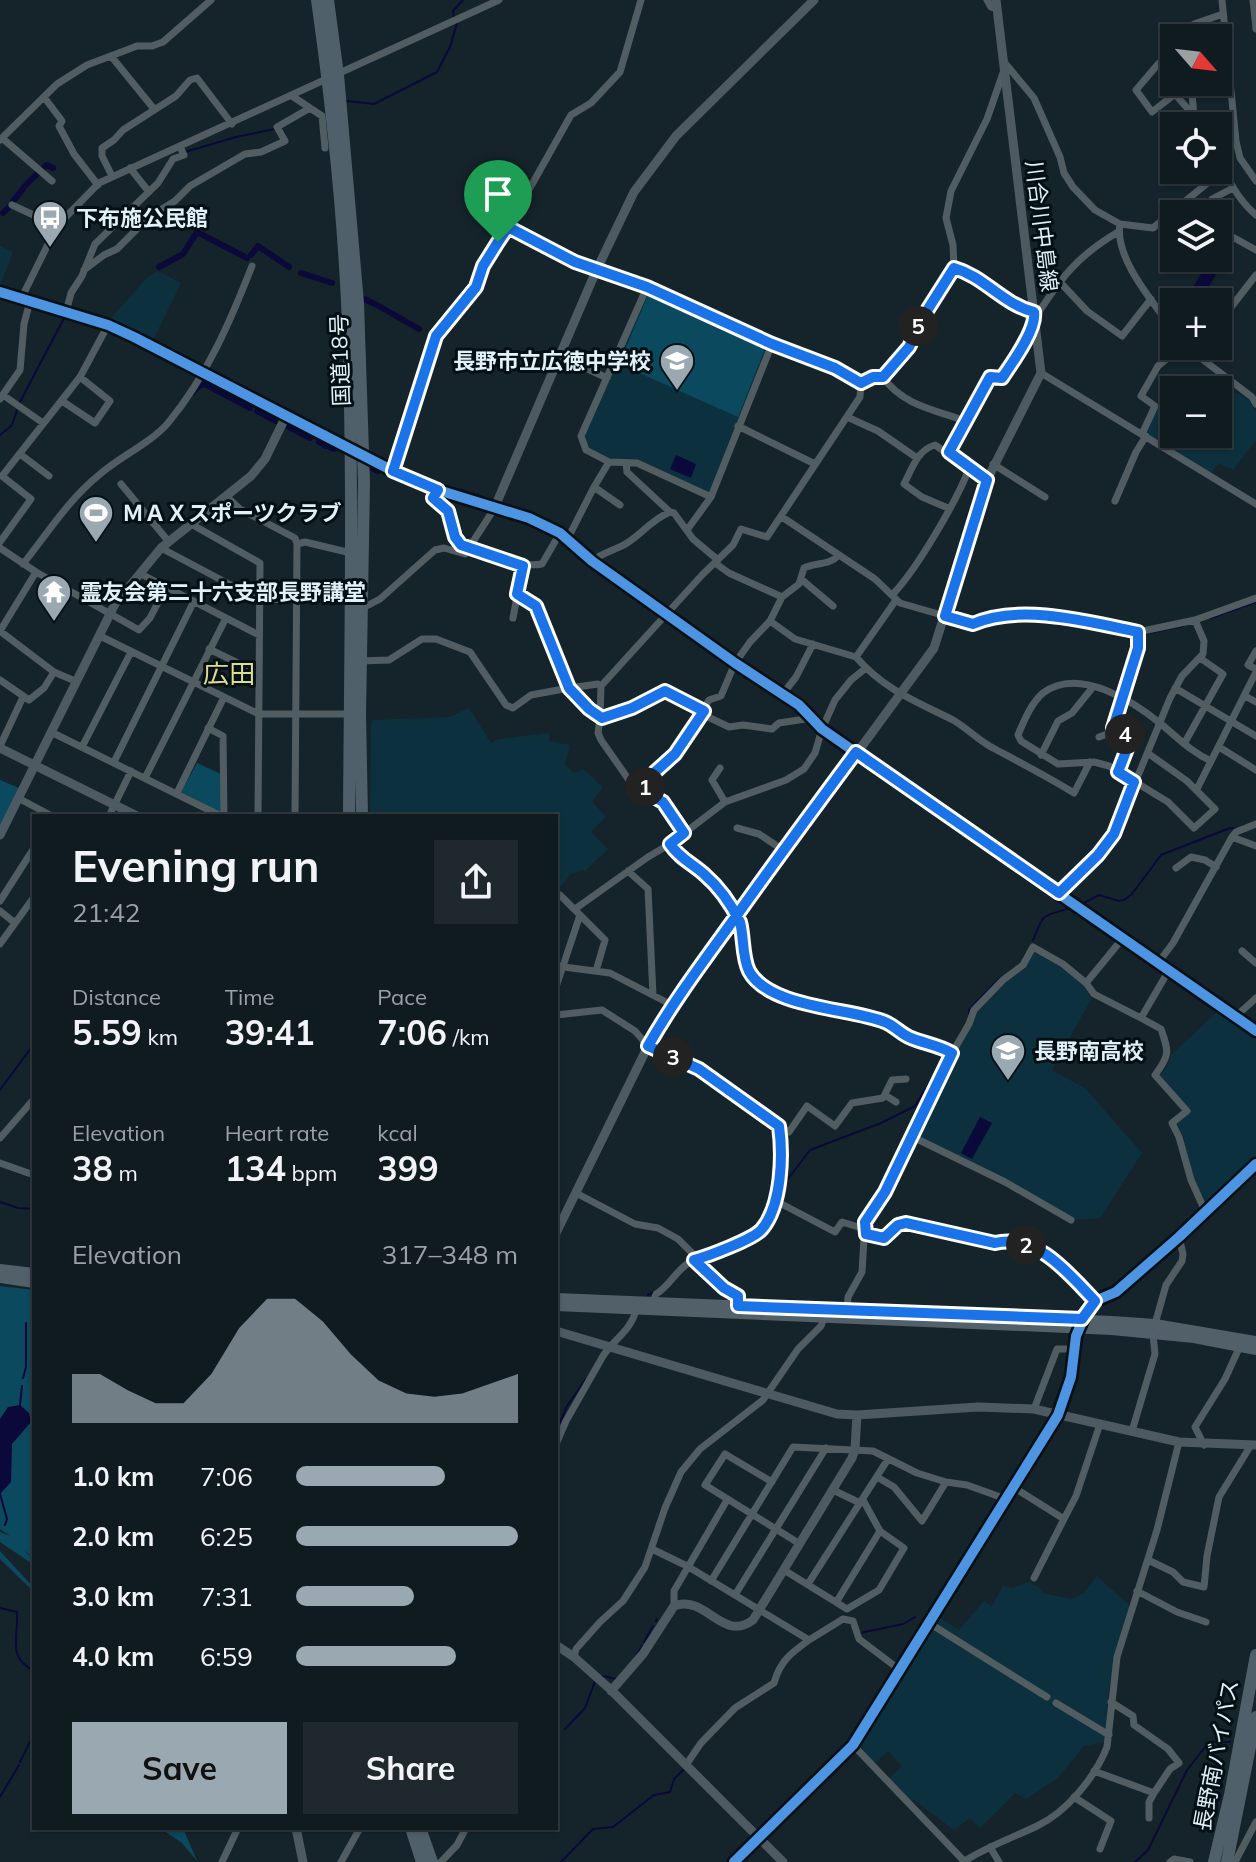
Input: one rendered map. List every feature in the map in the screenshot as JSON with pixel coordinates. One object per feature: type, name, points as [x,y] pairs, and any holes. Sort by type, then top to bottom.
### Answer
[{"type":"highway","name":"国道18号","points":[[317,0],[333,78],[358,303],[363,456],[360,661],[362,814]]},
{"type":"highway","name":"国道18号","points":[[328,0],[347,300],[351,553],[349,814]]},
{"type":"highway","name":"長野南バイパス","points":[[1214,1862],[1256,1655]]},
{"type":"highway","name":"長野南バイパス","points":[[1227,1862],[1256,1717]]},
{"type":"highway","points":[[412,1830],[422,1862]]},
{"type":"highway","points":[[421,1830],[432,1862]]},
{"type":"main road","points":[[0,1269],[32,1273]]},
{"type":"main road","points":[[0,1278],[32,1283]]},
{"type":"main road","points":[[558,1298],[847,1310],[1080,1324],[1256,1341]]},
{"type":"main road","points":[[558,1306],[824,1318],[1080,1324]]},
{"type":"main road","points":[[1154,1329],[1256,1350]]},
{"type":"street","points":[[52,181],[1,139],[57,84],[87,65],[137,46],[163,42],[211,0]]},
{"type":"street","points":[[43,423],[1,397],[20,370],[26,300],[57,226],[98,185],[499,0]]},
{"type":"street","points":[[393,471],[436,336],[476,287],[483,266],[571,115],[591,103],[620,72],[641,0]]},
{"type":"street","points":[[361,609],[380,599],[435,550],[444,548],[465,554],[494,509],[596,271],[634,192],[676,136],[814,0]]},
{"type":"street","points":[[987,0],[991,7],[996,4]]},
{"type":"street","points":[[1222,0],[1236,141],[1240,158],[1256,181]]},
{"type":"street","points":[[1253,0],[1256,29]]},
{"type":"street","name":"川合川中島線","points":[[996,4],[1041,373]]},
{"type":"street","points":[[1194,24],[1223,14]]},
{"type":"street","points":[[111,56],[154,109]]},
{"type":"street","points":[[1160,63],[1136,90],[1152,112],[1172,96]]},
{"type":"street","points":[[1003,65],[1034,98],[1064,173],[1073,187],[1095,210],[1119,228],[1153,228],[1206,184]]},
{"type":"street","points":[[861,383],[873,377],[883,377],[909,347],[954,268],[953,245],[946,218],[951,191],[987,119],[1003,65]]},
{"type":"street","points":[[112,176],[102,156],[102,148],[123,130],[176,96],[190,80],[197,78],[232,124]]},
{"type":"street","points":[[292,96],[322,116],[325,148]]},
{"type":"street","points":[[1177,96],[1191,112]]},
{"type":"street","points":[[44,97],[62,121],[59,126],[74,154],[98,185]]},
{"type":"street","points":[[84,270],[117,249],[149,217],[211,172],[245,154],[261,152],[285,141],[277,127],[310,108]]},
{"type":"street","points":[[66,312],[71,293],[95,244],[149,192],[173,159],[184,155],[180,147]]},
{"type":"street","points":[[130,168],[149,192]]},
{"type":"street","points":[[1231,184],[1247,208],[1256,215]]},
{"type":"street","points":[[1211,200],[1233,188]]},
{"type":"street","points":[[12,205],[57,226]]},
{"type":"street","points":[[508,227],[596,271],[647,287],[772,344],[824,363],[861,383]]},
{"type":"street","points":[[949,452],[990,377],[1002,378],[1035,317],[1059,281],[1085,254],[1119,228]]},
{"type":"street","points":[[1119,228],[1125,258],[1160,312]]},
{"type":"street","points":[[1232,237],[1256,250]]},
{"type":"street","points":[[23,564],[96,476],[166,426],[225,333],[252,266]]},
{"type":"street","points":[[954,268],[973,276],[994,293],[1035,317]]},
{"type":"street","points":[[1232,306],[1256,275]]},
{"type":"street","points":[[1059,281],[1087,311],[1122,336],[1151,299]]},
{"type":"street","points":[[647,287],[581,436],[586,450],[609,462],[637,463],[711,497]]},
{"type":"street","points":[[0,292],[108,325],[393,471],[438,490],[529,518],[564,535],[592,561],[799,705],[822,729],[1256,1031]]},
{"type":"street","points":[[108,325],[80,377],[2,476],[31,499],[3,533],[0,545],[36,572],[139,630],[150,618],[166,587]]},
{"type":"street","points":[[687,530],[711,497],[772,344]]},
{"type":"street","points":[[560,356],[607,378]]},
{"type":"street","points":[[1115,501],[1155,406],[1141,396],[1158,366],[1166,360]]},
{"type":"street","points":[[1202,360],[1255,399]]},
{"type":"street","points":[[558,1229],[648,1046],[672,1005],[783,850],[902,696],[934,648],[993,464],[1041,373],[1256,504]]},
{"type":"street","points":[[62,401],[95,423],[110,401],[80,377]]},
{"type":"street","points":[[883,377],[895,394],[908,401],[966,421]]},
{"type":"street","points":[[684,833],[663,802],[629,780],[601,740],[598,733],[601,686],[733,545],[741,529],[767,537],[860,397],[861,383]]},
{"type":"street","points":[[0,835],[109,614],[123,593],[165,545],[251,476],[265,459],[286,416]]},
{"type":"street","points":[[847,417],[878,431],[917,458]]},
{"type":"street","points":[[738,426],[815,464]]},
{"type":"street","points":[[948,508],[922,497],[904,484],[926,447],[935,445],[949,452],[987,480]]},
{"type":"street","points":[[20,454],[49,476]]},
{"type":"street","points":[[438,490],[433,498],[448,511],[455,537],[468,549],[523,566],[542,564],[564,535],[609,462]]},
{"type":"street","points":[[626,463],[627,472],[674,513],[729,573],[782,597]]},
{"type":"street","points":[[993,464],[1045,497]]},
{"type":"street","points":[[856,657],[871,640],[960,490],[969,469]]},
{"type":"street","points":[[121,484],[165,545],[259,600],[296,599]]},
{"type":"street","points":[[594,487],[620,505]]},
{"type":"street","points":[[226,496],[240,509],[295,538],[297,544],[295,814]]},
{"type":"street","points":[[592,561],[624,545],[645,526],[670,512]]},
{"type":"street","points":[[782,517],[875,579],[894,597],[973,624],[993,615],[1084,620],[1138,634],[1195,620],[1256,598]]},
{"type":"street","points":[[191,524],[260,563],[258,814]]},
{"type":"street","points":[[297,544],[305,542],[351,553]]},
{"type":"street","points":[[644,791],[651,777],[675,754],[709,700],[721,696],[735,663],[770,621],[782,597],[799,584],[804,568],[814,563],[826,564],[839,555]]},
{"type":"street","points":[[513,618],[523,566]]},
{"type":"street","points":[[36,572],[0,631],[54,672],[75,681]]},
{"type":"street","points":[[141,574],[259,635]]},
{"type":"street","points":[[801,579],[833,606]]},
{"type":"street","points":[[517,594],[536,606],[569,688],[600,716],[632,708],[665,691],[729,727],[743,725],[772,729],[779,723],[812,718]]},
{"type":"street","points":[[114,762],[194,601]]},
{"type":"street","points":[[145,778],[226,618]]},
{"type":"street","points":[[1059,893],[1098,855],[1114,834],[1175,688],[1203,654],[1204,641],[1195,620]]},
{"type":"street","points":[[770,621],[795,639],[856,657],[902,696],[954,721],[992,748],[1074,793],[1090,762]]},
{"type":"street","points":[[1099,737],[1110,733],[1113,728],[1138,648],[1138,634]]},
{"type":"street","points":[[100,636],[259,714],[349,714]]},
{"type":"street","points":[[360,661],[389,660],[422,639],[436,639],[470,652],[506,705],[513,708],[531,695],[601,686]]},
{"type":"street","points":[[782,695],[796,677],[813,644]]},
{"type":"street","points":[[209,649],[259,673]]},
{"type":"street","points":[[1197,789],[1245,696],[1256,670],[1248,665],[1256,651]]},
{"type":"street","points":[[82,747],[131,652]]},
{"type":"street","points":[[1184,744],[1223,674],[1200,658]]},
{"type":"street","points":[[672,1005],[610,973],[559,966],[577,912],[628,871],[725,802],[795,776],[804,769],[815,753],[835,700],[851,680],[866,668]]},
{"type":"street","points":[[0,680],[29,700],[44,688],[54,672]]},
{"type":"street","points":[[1149,754],[1197,789],[1215,809],[1194,828],[1168,802],[1103,763],[1058,764],[1021,741],[1018,735],[1035,701],[1061,684],[1081,683],[1122,699],[1211,761]]},
{"type":"street","points":[[1041,755],[1058,721],[1072,713],[1093,687]]},
{"type":"street","points":[[1175,688],[1256,736]]},
{"type":"street","points":[[1245,696],[1256,702]]},
{"type":"street","points":[[23,697],[0,747],[133,814]]},
{"type":"street","points":[[177,793],[224,697]]},
{"type":"street","points":[[208,728],[223,736],[222,814]]},
{"type":"street","points":[[1113,728],[1129,736],[1130,741],[1118,772]]},
{"type":"street","points":[[51,732],[217,814]]},
{"type":"street","points":[[1219,747],[1256,770]]},
{"type":"street","points":[[720,768],[712,780],[725,802]]},
{"type":"street","points":[[110,814],[131,771]]},
{"type":"street","points":[[18,798],[46,814]]},
{"type":"street","points":[[199,814],[202,808]]},
{"type":"street","points":[[1158,963],[1173,943],[1232,837],[1236,832],[1256,824]]},
{"type":"street","points":[[737,828],[759,834],[783,850]]},
{"type":"street","points":[[1232,837],[1256,846]]},
{"type":"street","points":[[670,844],[681,858],[706,875],[737,915],[748,967],[751,974],[765,986],[816,1008],[846,1011],[884,1022],[910,1038],[935,1044],[952,1053]]},
{"type":"street","points":[[0,901],[32,851]]},
{"type":"street","points":[[1176,868],[1191,857],[1205,860],[1216,867]]},
{"type":"street","points":[[628,871],[648,889],[653,995]]},
{"type":"street","points":[[558,897],[560,895],[605,940],[596,971]]},
{"type":"street","points":[[0,944],[32,900]]},
{"type":"street","points":[[0,911],[15,923]]},
{"type":"street","points":[[1086,983],[1123,938]]},
{"type":"street","points":[[847,1310],[848,1297],[862,1272],[865,1222],[885,1192],[974,1010],[1003,980],[1023,965],[1033,947],[1063,964],[1101,998],[1161,1029],[1168,1052],[1155,1075],[1187,1111],[1172,1123],[1206,1213]]},
{"type":"street","points":[[1242,951],[1256,963]]},
{"type":"street","points":[[1141,1018],[1169,970]]},
{"type":"street","points":[[1235,1017],[1256,998]]},
{"type":"street","points":[[558,1015],[602,1010],[635,1031],[648,1046],[699,1069],[789,1132],[807,1106],[835,1126],[852,1103],[880,1099],[892,1080],[906,1079]]},
{"type":"street","points":[[885,1095],[896,1102]]},
{"type":"street","points":[[0,1138],[32,1101]]},
{"type":"street","points":[[653,1303],[656,1294],[696,1260],[762,1229],[779,1196],[779,1126]]},
{"type":"street","points":[[913,1137],[1005,1182],[1071,1220]]},
{"type":"street","points":[[0,1163],[32,1174]]},
{"type":"street","points":[[734,1862],[853,1745],[1058,1415],[1071,1377],[1073,1349],[1080,1324],[1095,1301],[1116,1292],[1206,1213],[1256,1164]]},
{"type":"street","points":[[576,1193],[635,1224],[658,1228],[678,1239],[724,1288],[738,1296],[738,1306]]},
{"type":"street","points":[[776,1201],[835,1232],[842,1222],[884,1238],[898,1225],[906,1223],[995,1243],[1017,1241],[1053,1259],[1095,1301]]},
{"type":"street","points":[[1132,1431],[1155,1354],[1154,1329],[1166,1285],[1182,1261],[1179,1237]]},
{"type":"street","points":[[561,1419],[609,1347],[627,1331],[636,1310]]},
{"type":"street","points":[[574,1657],[576,1649],[623,1601],[645,1567],[681,1472],[700,1449],[767,1395],[798,1349],[821,1326],[824,1318]]},
{"type":"street","points":[[558,1332],[824,1411],[857,1415],[978,1407],[1034,1409],[1179,1442],[1253,1445]]},
{"type":"street","points":[[1204,1445],[1195,1427],[1219,1390],[1240,1346]]},
{"type":"street","points":[[1034,1409],[1057,1349],[1073,1349]]},
{"type":"street","points":[[674,1606],[689,1603],[733,1627],[744,1627],[760,1611],[855,1449],[857,1415]]},
{"type":"street","points":[[1034,1578],[1076,1496],[1100,1424]]},
{"type":"street","points":[[853,1745],[964,1861],[1053,1817],[1074,1797],[1103,1758],[1109,1735],[1117,1657],[1148,1560],[1179,1442]]},
{"type":"street","points":[[1148,1560],[1173,1572],[1183,1582],[1204,1587],[1219,1497],[1253,1445]]},
{"type":"street","points":[[711,1581],[793,1447],[873,1451],[917,1473],[967,1485],[1006,1499]]},
{"type":"street","points":[[735,1595],[826,1448]]},
{"type":"street","points":[[772,1482],[725,1454],[705,1485],[800,1544]]},
{"type":"street","points":[[808,1584],[888,1459]]},
{"type":"street","points":[[877,1477],[894,1487],[922,1521],[946,1482]]},
{"type":"street","points":[[1013,1487],[1064,1519]]},
{"type":"street","points":[[784,1570],[849,1608],[879,1590],[904,1548],[880,1531],[862,1502],[833,1490]]},
{"type":"street","points":[[611,1691],[643,1654],[674,1606],[674,1591],[727,1500]]},
{"type":"street","points":[[837,1601],[880,1531]]},
{"type":"street","points":[[652,1549],[687,1566],[809,1640]]},
{"type":"street","points":[[1137,1591],[1177,1612],[1206,1622]]},
{"type":"street","points":[[686,1765],[718,1724],[735,1708],[774,1683],[777,1670],[787,1655],[843,1619],[853,1621],[859,1639],[900,1670]]},
{"type":"street","points":[[929,1623],[1047,1697]]},
{"type":"street","points":[[558,1646],[611,1691],[783,1862]]},
{"type":"street","points":[[1111,1702],[1133,1716],[1134,1725],[1168,1749],[1179,1763],[1170,1769],[1149,1802],[1149,1818]]},
{"type":"street","points":[[1056,1703],[1109,1735]]},
{"type":"street","points":[[1094,1771],[1154,1793]]},
{"type":"street","points":[[1074,1797],[1113,1824],[1100,1849]]},
{"type":"street","points":[[1235,1862],[1256,1822]]},
{"type":"street","points":[[222,1862],[237,1830]]},
{"type":"street","points":[[296,1830],[303,1862]]},
{"type":"street","points":[[341,1862],[359,1830]]},
{"type":"street","points":[[441,1862],[457,1845],[465,1830]]},
{"type":"street","points":[[990,1847],[999,1862]]},
{"type":"street","points":[[1170,1862],[1174,1859],[1190,1862]]},
{"type":"shaded area","points":[[0,246],[13,252],[0,285]]},
{"type":"shaded area","points":[[158,271],[181,283],[152,342],[109,320],[148,277]]},
{"type":"shaded area","points":[[1202,272],[1218,272],[1208,288],[1193,287]]},
{"type":"shaded area","name":"長野市立広徳中学校","points":[[647,291],[768,346],[710,493],[638,460],[609,459],[588,447],[583,438]]},
{"type":"shaded area","points":[[649,293],[766,346],[738,417],[619,364]]},
{"type":"shaded area","points":[[1232,392],[1237,393],[1249,400],[1256,412],[1256,440],[1233,470],[1218,463],[1211,474],[1169,448],[1232,448]]},
{"type":"shaded area","points":[[1160,402],[1160,442],[1145,433]]},
{"type":"shaded area","points":[[676,455],[696,464],[691,478],[670,469]]},
{"type":"shaded area","points":[[469,708],[491,743],[499,739],[549,733],[549,741],[570,745],[565,765],[574,773],[583,769],[603,787],[592,802],[606,816],[591,832],[608,849],[585,871],[571,874],[558,890],[558,814],[370,814],[373,720],[449,717]]},
{"type":"shaded area","points":[[197,763],[221,774],[222,813],[181,792]]},
{"type":"shaded area","points":[[0,780],[19,788],[0,829]]},
{"type":"shaded area","name":"長野南高校","points":[[1034,952],[1078,977],[1091,999],[1052,1070],[1086,1089],[1142,1153],[1100,1218],[1076,1220],[916,1137],[952,1057],[976,1013]]},
{"type":"shaded area","points":[[1218,1011],[1256,1038],[1256,1159],[1208,1206],[1193,1178],[1183,1135],[1177,1125],[1190,1110],[1160,1075],[1171,1055]]},
{"type":"shaded area","points":[[980,1117],[992,1123],[972,1159],[961,1153]]},
{"type":"shaded area","points":[[0,1286],[32,1290],[32,1556],[24,1550],[32,1558],[32,1564],[0,1542],[0,1532],[10,1536],[0,1529]]},
{"type":"shaded area","points":[[20,1405],[29,1413],[31,1422],[12,1444],[11,1482],[0,1494],[0,1419],[8,1407]]},
{"type":"shaded area","points":[[0,1551],[32,1586],[32,1590],[0,1559]]},
{"type":"shaded area","points":[[1097,1576],[1130,1606],[1114,1660],[1108,1694],[1106,1742],[1084,1746],[1058,1778],[1026,1799],[1015,1793],[980,1828],[970,1818],[954,1830],[914,1800],[909,1803],[888,1779],[902,1766],[888,1751],[874,1764],[857,1742],[937,1616],[959,1630],[984,1601],[992,1606],[1003,1586],[1013,1588],[1028,1582],[1039,1587],[1043,1593],[1071,1599],[1084,1593]]},
{"type":"shaded area","points":[[163,1830],[184,1830],[197,1861],[182,1843]]},
{"type":"waterway","points":[[454,17],[453,11],[463,0]]},
{"type":"waterway","points":[[347,101],[374,104],[437,72],[450,47],[457,23]]},
{"type":"waterway","points":[[185,152],[275,129]]},
{"type":"waterway","points":[[42,169],[47,165],[53,168]]},
{"type":"waterway","points":[[24,187],[40,171]]},
{"type":"waterway","points":[[13,201],[23,189]]},
{"type":"waterway","points":[[3,213],[8,208]]},
{"type":"waterway","points":[[159,267],[183,254],[197,232],[247,258]]},
{"type":"waterway","points":[[251,255],[258,246],[289,267]]},
{"type":"waterway","points":[[301,273],[332,283]]},
{"type":"waterway","points":[[364,299],[375,304]]},
{"type":"waterway","points":[[377,305],[419,329]]},
{"type":"waterway","points":[[20,402],[63,320]]},
{"type":"waterway","points":[[193,392],[205,384],[250,408]]},
{"type":"waterway","points":[[0,435],[12,425],[17,410]]},
{"type":"waterway","points":[[257,411],[276,421]]},
{"type":"waterway","points":[[289,427],[310,438]]},
{"type":"waterway","points":[[319,442],[326,446]]},
{"type":"waterway","points":[[370,467],[378,471]]},
{"type":"waterway","points":[[1211,618],[1256,602]]},
{"type":"waterway","points":[[1140,635],[1183,626]]},
{"type":"waterway","points":[[1082,904],[1099,895],[1124,900],[1161,855],[1230,828],[1236,829]]},
{"type":"waterway","points":[[1033,940],[1045,916],[1071,908]]},
{"type":"waterway","points":[[969,1015],[969,1010],[1000,978]]},
{"type":"waterway","points":[[0,1090],[32,1047]]},
{"type":"waterway","points":[[781,1188],[810,1150],[881,1123],[915,1106],[947,1055]]},
{"type":"waterway","points":[[0,1202],[32,1209]]},
{"type":"waterway","points":[[763,1220],[769,1208]]},
{"type":"waterway","points":[[731,1241],[747,1234]]},
{"type":"waterway","points":[[648,1295],[654,1292]]},
{"type":"waterway","points":[[23,1378],[26,1323]]},
{"type":"waterway","points":[[558,1427],[567,1406],[586,1379]]},
{"type":"waterway","points":[[20,1405],[22,1386]]},
{"type":"waterway","points":[[0,1494],[7,1519],[5,1525]]},
{"type":"waterway","points":[[0,1608],[17,1612],[17,1651],[19,1658],[31,1669],[32,1702]]},
{"type":"waterway","points":[[860,1633],[903,1624],[915,1617]]},
{"type":"waterway","points":[[644,1642],[653,1626]]},
{"type":"waterway","points":[[637,1655],[642,1646]]},
{"type":"waterway","points":[[603,1676],[616,1679]]},
{"type":"waterway","points":[[565,1729],[585,1708],[595,1681]]},
{"type":"waterway","points":[[20,1762],[32,1738]]},
{"type":"waterway","points":[[1135,1862],[1148,1850],[1187,1770],[1209,1742],[1230,1742]]},
{"type":"waterway","points":[[0,1797],[19,1765]]},
{"type":"waterway","points":[[561,1862],[593,1829],[613,1827],[654,1795],[670,1792],[674,1779],[683,1770]]},
{"type":"cycle path","points":[[0,292],[108,325],[393,471],[438,490],[529,518],[560,533],[592,561],[799,705],[822,729],[1256,1031]]},
{"type":"cycle path","points":[[734,1862],[853,1745],[1058,1415],[1071,1377],[1076,1336],[1088,1308],[1095,1301],[1116,1292],[1256,1164]]},
{"type":"place","name":"下布施公民館","points":[[50,249]]},
{"type":"place","name":"長野市立広徳中学校","points":[[677,392]]},
{"type":"place","name":"ＭＡＸスポーツクラブ","points":[[96,544]]},
{"type":"place","name":"霊友会第二十六支部長野講堂","points":[[54,623]]},
{"type":"place","name":"長野南高校","points":[[1008,1082]]},
{"type":"district","name":"広田","points":[[229,673]]},
{"type":"route","points":[[498,242],[483,266],[476,287],[436,336],[393,471],[438,490],[433,498],[448,511],[455,537],[461,545],[523,566],[517,594],[536,606],[569,688],[600,718],[632,708],[665,691],[704,711],[675,754],[651,777],[644,791],[663,802],[684,833],[670,844],[675,852],[706,875],[733,908],[737,915],[740,922],[751,974],[765,986],[788,998],[816,1008],[846,1011],[884,1022],[910,1038],[935,1044],[952,1053],[885,1192],[865,1222],[866,1234],[884,1238],[898,1225],[906,1223],[995,1243],[1017,1241],[1053,1259],[1095,1301],[1082,1319],[738,1306],[738,1296],[724,1288],[694,1260],[713,1254],[762,1229],[779,1196],[779,1126],[699,1069],[648,1046],[672,1005],[737,915],[783,850],[856,752],[1059,893],[1098,855],[1114,834],[1134,782],[1118,772],[1129,748],[1129,736],[1113,728],[1138,648],[1138,632],[1084,620],[993,615],[973,624],[945,616],[987,480],[949,452],[990,377],[1002,378],[1014,361],[1035,321],[1034,312],[1018,307],[994,293],[988,285],[954,268],[909,347],[883,377],[865,379],[861,383],[835,368],[772,344],[647,287],[575,262],[508,227],[498,242]]}]
